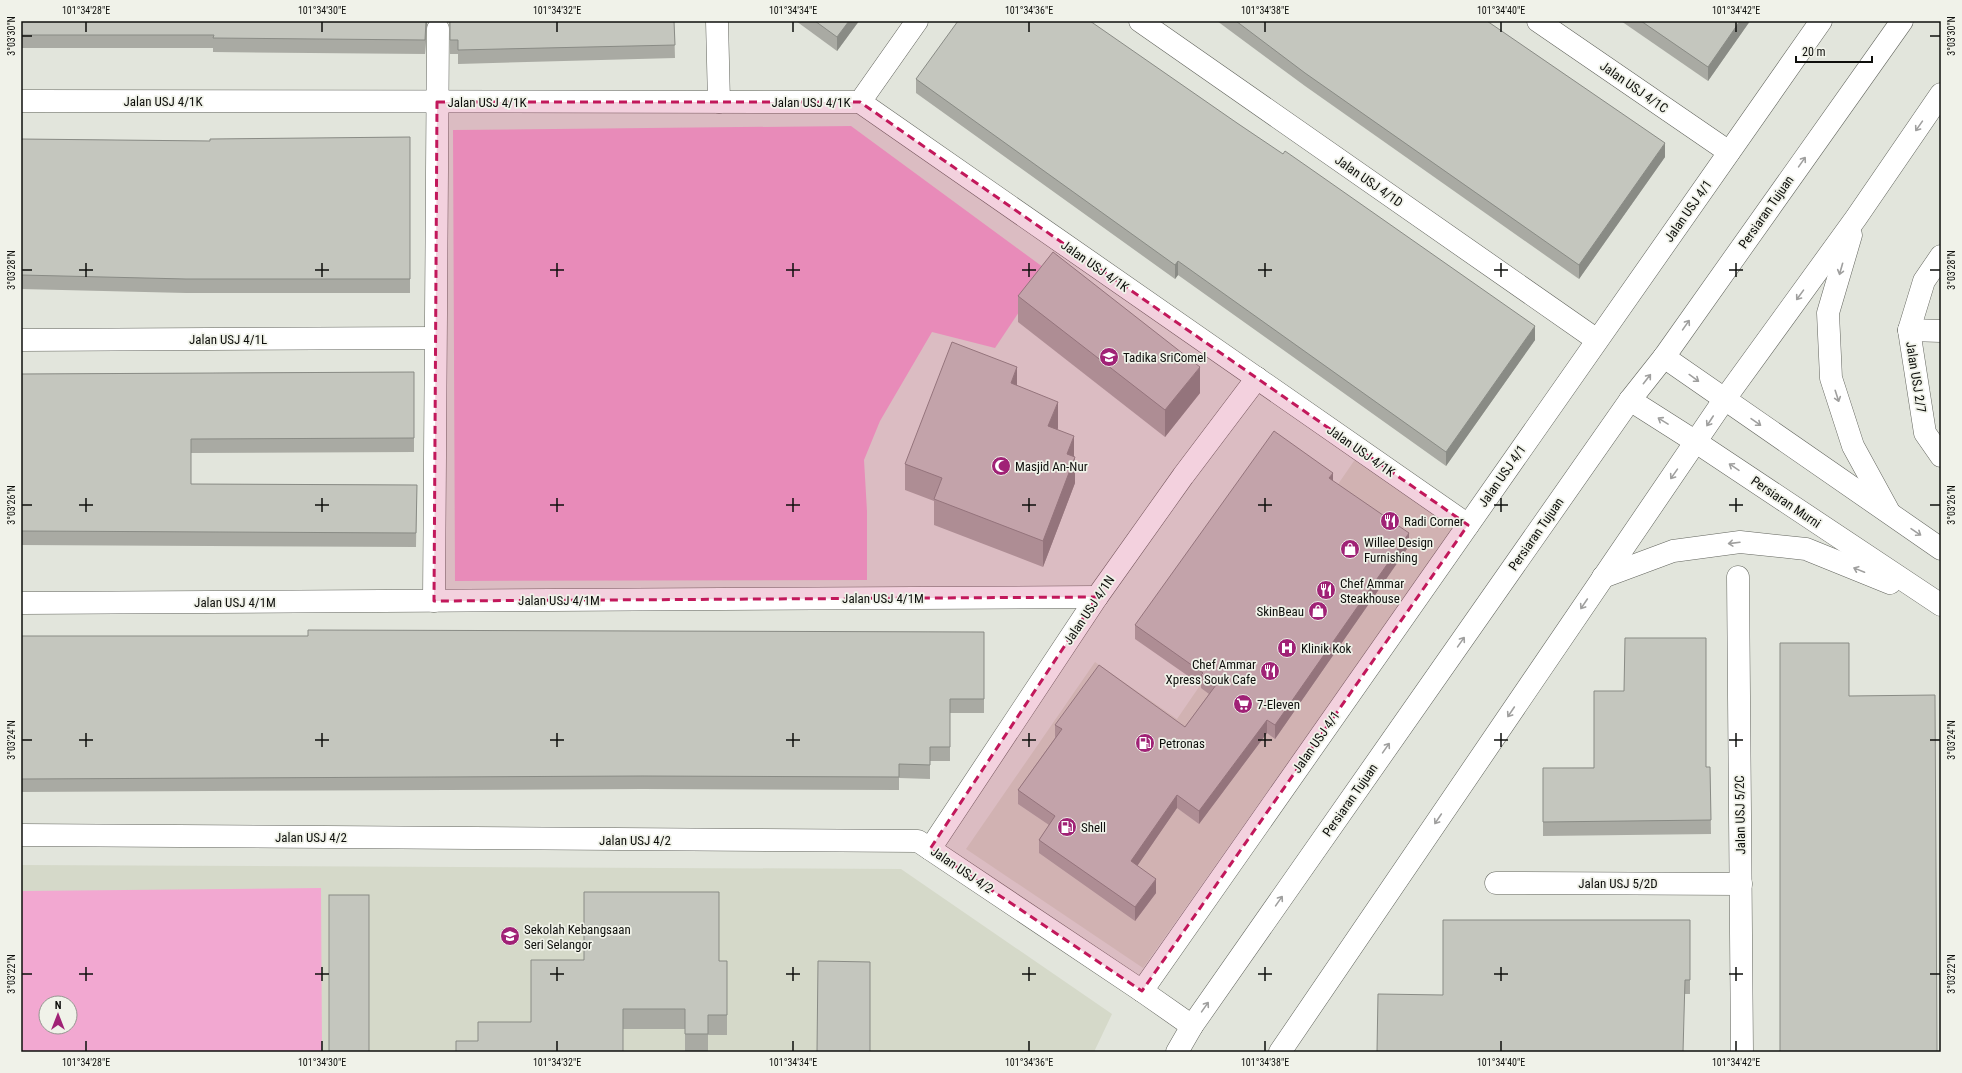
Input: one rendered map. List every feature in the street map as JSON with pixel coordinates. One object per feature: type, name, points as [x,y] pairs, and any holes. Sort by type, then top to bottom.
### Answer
[{"type":"street","points":[[717,21],[719,102]]},
{"type":"street","points":[[860,102],[917,21]]},
{"type":"street","name":"Jalan USJ 4/1D","points":[[1140,21],[1598,340]]},
{"type":"street","name":"Jalan USJ 4/1C","points":[[1538,21],[1729,152]]},
{"type":"street","name":"Jalan USJ 4/1","points":[[1142,991],[1821,21]]},
{"type":"street","name":"Persiaran Tujuan","points":[[1177,1052],[1192,1026],[1630,400],[1664,357],[1902,21]]},
{"type":"street","points":[[434,601],[438,29]]},
{"type":"street","points":[[1280,1052],[1724,400],[1856,218],[1941,94]]},
{"type":"street","name":"Jalan USJ 4/1K","points":[[21,101],[860,102],[1468,525]]},
{"type":"street","points":[[1856,218],[1828,313],[1831,378],[1853,446],[1890,515]]},
{"type":"street","name":"Jalan USJ 2/7","points":[[1941,256],[1924,280],[1909,330],[1925,433],[1941,456]]},
{"type":"street","points":[[1909,330],[1941,331]]},
{"type":"street","name":"Jalan USJ 4/1L","points":[[21,340],[436,338]]},
{"type":"street","points":[[1664,357],[1890,515],[1941,548]]},
{"type":"street","name":"Jalan USJ 4/1N","points":[[930,849],[1097,597],[1183,476],[1257,378]]},
{"type":"street","name":"Persiaran Murni","points":[[1630,400],[1696,442],[1938,603]]},
{"type":"street","points":[[1603,577],[1673,551],[1740,542],[1806,549],[1938,603]]},
{"type":"street","name":"Jalan USJ 5/2C","points":[[1738,577],[1742,1052]]},
{"type":"street","name":"Jalan USJ 4/1M","points":[[21,603],[1097,597]]},
{"type":"street","name":"Jalan USJ 4/2","points":[[21,835],[918,841],[1192,1026]]},
{"type":"street","name":"Jalan USJ 5/2D","points":[[1496,883],[1740,884]]},
{"type":"highlighted area","points":[[437,102],[860,102],[1468,525],[1142,991],[930,849],[1097,597],[434,601]]},
{"type":"shaded area","points":[[851,126],[1047,270],[995,348],[932,332],[880,421],[864,460],[867,511],[867,580],[455,581],[453,130]]},
{"type":"shaded area","points":[[1356,458],[1453,528],[1143,968],[966,849],[1095,662],[1177,719]]},
{"type":"shaded area","name":"Sekolah Kebangsaan Seri Selangor","points":[[21,865],[901,869],[1112,1014],[1094,1052],[21,1052]]},
{"type":"shaded area","points":[[321,888],[322,1052],[21,1052],[21,891]]},
{"type":"building","points":[[21,21],[426,21],[425,40],[213,38],[214,35],[21,35]]},
{"type":"building","points":[[450,21],[674,21],[675,45],[458,50],[458,40],[450,40]]},
{"type":"building","points":[[815,21],[849,21],[837,37]]},
{"type":"building","points":[[958,21],[1090,21],[1283,154],[1285,151],[1535,326],[1446,452],[1178,261],[1175,265],[916,79]]},
{"type":"building","points":[[1236,21],[1487,21],[1665,143],[1579,265],[1305,73]]},
{"type":"building","points":[[1641,21],[1740,21],[1708,67]]},
{"type":"building","points":[[410,137],[410,279],[186,279],[21,275],[21,139],[210,141],[210,139]]},
{"type":"building","points":[[1053,252],[1200,367],[1165,410],[1018,296]]},
{"type":"building","name":"Masjid An-Nur","points":[[952,342],[1017,367],[1011,383],[1058,402],[1048,426],[1074,436],[1067,454],[1075,457],[1043,541],[934,499],[942,478],[905,464]]},
{"type":"building","points":[[414,372],[414,438],[191,439],[191,484],[417,485],[416,533],[21,531],[21,374]]},
{"type":"building","points":[[1274,431],[1333,473],[1329,478],[1409,533],[1275,725],[1267,720],[1199,811],[1177,795],[1131,861],[1156,879],[1135,907],[1039,840],[1055,816],[1018,790],[1062,729],[1055,725],[1099,665],[1185,727],[1216,685],[1201,675],[1203,673],[1135,625]]},
{"type":"building","points":[[308,630],[984,632],[984,699],[950,699],[950,747],[930,747],[930,765],[899,764],[899,777],[642,776],[21,779],[21,636],[308,636]]},
{"type":"building","points":[[1625,638],[1706,638],[1706,767],[1710,767],[1711,820],[1543,822],[1543,768],[1594,768],[1594,691],[1624,691]]},
{"type":"building","points":[[1780,643],[1849,643],[1849,696],[1935,695],[1937,1052],[1780,1052]]},
{"type":"building","points":[[584,892],[719,892],[719,961],[727,961],[727,1015],[708,1015],[708,1034],[685,1034],[685,1009],[623,1009],[623,1052],[456,1052],[456,1041],[478,1041],[478,1022],[531,1022],[531,960],[584,960]]},
{"type":"building","points":[[329,895],[369,895],[369,1052],[329,1052]]},
{"type":"building","points":[[1443,920],[1690,920],[1690,980],[1685,980],[1683,1052],[1377,1052],[1378,994],[1443,995]]},
{"type":"building","points":[[818,961],[870,962],[870,1052],[817,1052]]},
{"type":"place","name":"Tadika SriComel","points":[[1109,357]]},
{"type":"place","name":"Masjid An-Nur","points":[[1001,466]]},
{"type":"place","name":"Radi Corner","points":[[1390,521]]},
{"type":"place","name":"Willee Design Furnishing","points":[[1350,549]]},
{"type":"place","name":"Chef Ammar Steakhouse","points":[[1326,590]]},
{"type":"place","name":"SkinBeau","points":[[1318,611]]},
{"type":"place","name":"Klinik Kok","points":[[1287,648]]},
{"type":"place","name":"Chef Ammar Xpress Souk Cafe","points":[[1270,671]]},
{"type":"place","name":"7-Eleven","points":[[1243,704]]},
{"type":"place","name":"Petronas","points":[[1145,743]]},
{"type":"place","name":"Shell","points":[[1067,827]]},
{"type":"place","name":"Sekolah Kebangsaan Seri Selangor","points":[[510,936]]}]
